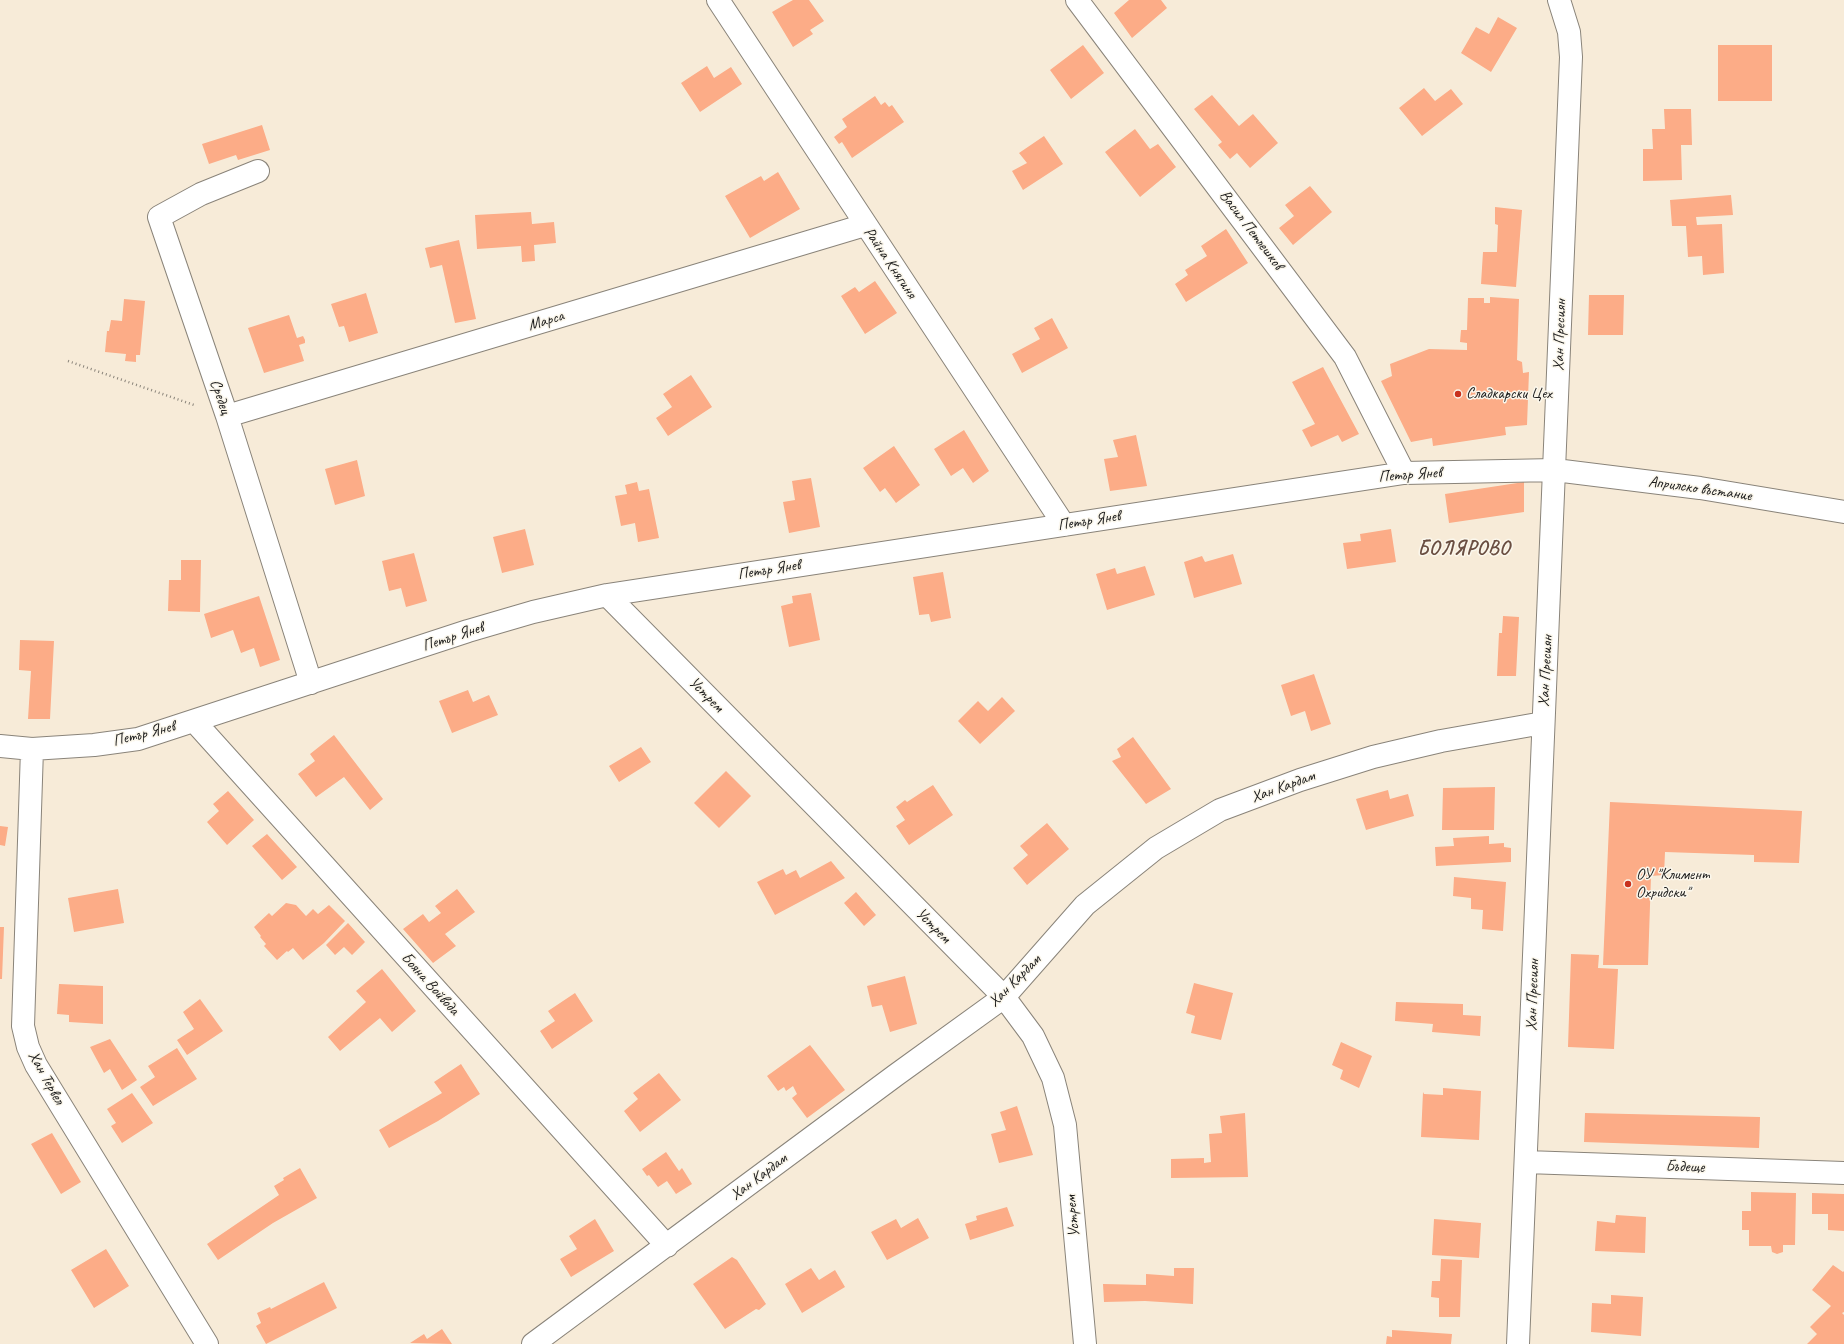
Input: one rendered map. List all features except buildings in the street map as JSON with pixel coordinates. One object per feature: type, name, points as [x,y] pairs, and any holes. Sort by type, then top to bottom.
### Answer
[{"type":"street","name":"Райна Княгиня","points":[[718,0],[1064,525]]},
{"type":"street","name":"Васил Петлешков","points":[[1077,0],[1345,357],[1404,473]]},
{"type":"street","name":"Хан Пресиян","points":[[1518,1344],[1571,57],[1569,32],[1558,0]]},
{"type":"street","name":"Средец","points":[[258,171],[201,194],[159,218],[227,416],[311,683]]},
{"type":"street","name":"Марса","points":[[227,416],[865,225]]},
{"type":"street","name":"Петър Янев","points":[[0,746],[32,749],[94,745],[138,738],[533,612],[607,595],[1404,473],[1555,470]]},
{"type":"street","name":"Априлско въстание","points":[[1555,470],[1700,488],[1844,512]]},
{"type":"street","name":"Устрем","points":[[607,595],[1004,997],[1033,1036],[1053,1078],[1060,1100],[1065,1125],[1085,1344]]},
{"type":"street","name":"Бояна Войвода","points":[[194,721],[667,1246]]},
{"type":"street","name":"Хан Кардам","points":[[533,1344],[896,1075],[1004,997],[1085,906],[1156,848],[1220,810],[1300,780],[1374,757],[1441,741],[1543,723]]},
{"type":"street","name":"Хан Тервел","points":[[32,749],[23,1026],[28,1047],[36,1065],[207,1344]]},
{"type":"street","name":"Бъдеще","points":[[1526,1162],[1844,1173]]},
{"type":"path","points":[[68,361],[227,416]]},
{"type":"place","name":"Сладкарски Цех","points":[[1458,394]]},
{"type":"place","name":"ОУ \"Климент Охридски\"","points":[[1628,884]]},
{"type":"district","name":"БОЛЯРОВО","points":[[1464,549]]}]
